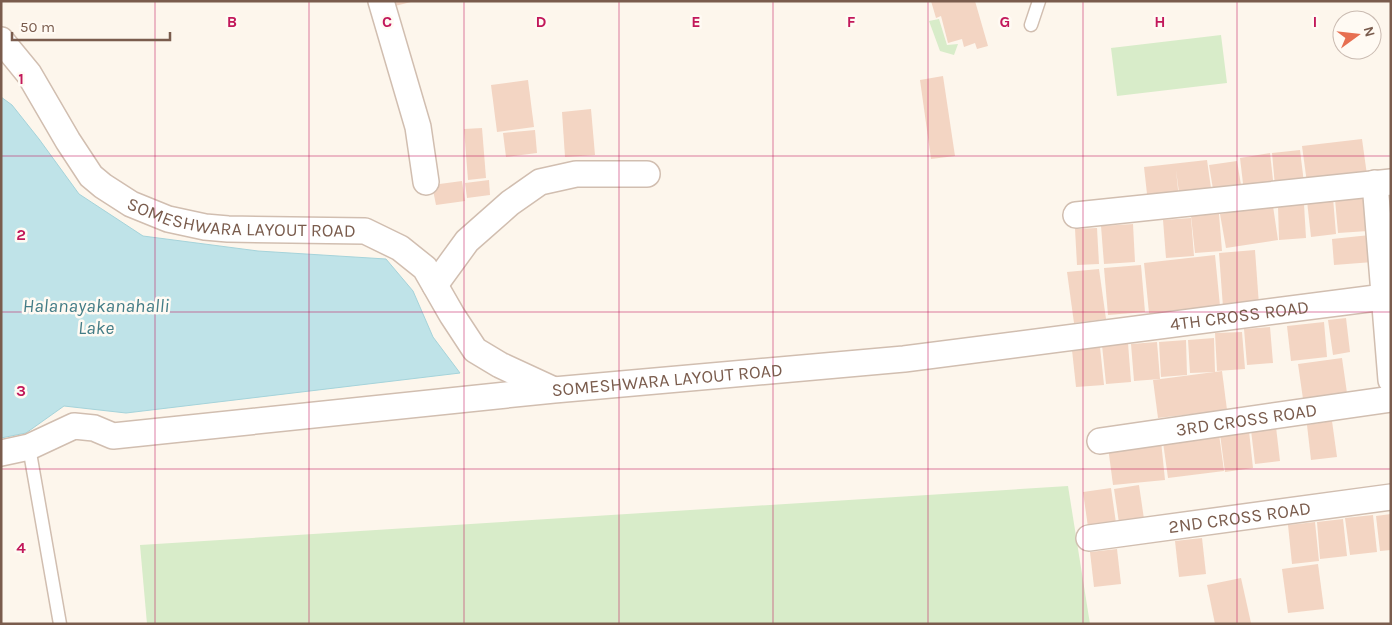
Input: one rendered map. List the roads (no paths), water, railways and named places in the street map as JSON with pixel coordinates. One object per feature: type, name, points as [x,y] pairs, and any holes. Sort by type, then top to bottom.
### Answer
[{"type":"street","points":[[381,1],[418,127],[426,182]]},
{"type":"street","name":"SOMESHWARA LAYOUT ROAD","points":[[1,40],[29,74],[91,176],[103,186],[132,204],[168,219],[205,227],[365,231],[400,248],[425,268],[475,350],[508,369],[554,390],[904,359],[1095,334]]},
{"type":"street","points":[[435,285],[467,241],[510,202],[540,182],[576,174],[647,174]]},
{"type":"street","points":[[1076,216],[1383,183],[1384,297],[1391,380]]},
{"type":"street","name":"4TH CROSS ROAD","points":[[1095,334],[1384,297]]},
{"type":"street","points":[[1,453],[29,447],[74,426],[94,428],[113,436],[554,390]]},
{"type":"street","name":"3RD CROSS ROAD","points":[[1100,441],[1391,400]]},
{"type":"street","name":"2ND CROSS ROAD","points":[[1089,538],[1391,497]]},
{"type":"lane","points":[[1031,25],[1039,1]]},
{"type":"lane","points":[[29,447],[60,624]]},
{"type":"water","name":"Halanayakanahalli Lake","points":[[1,97],[12,105],[79,194],[143,236],[258,251],[386,259],[413,291],[433,337],[460,373],[126,413],[64,406],[26,433],[1,438]]}]
